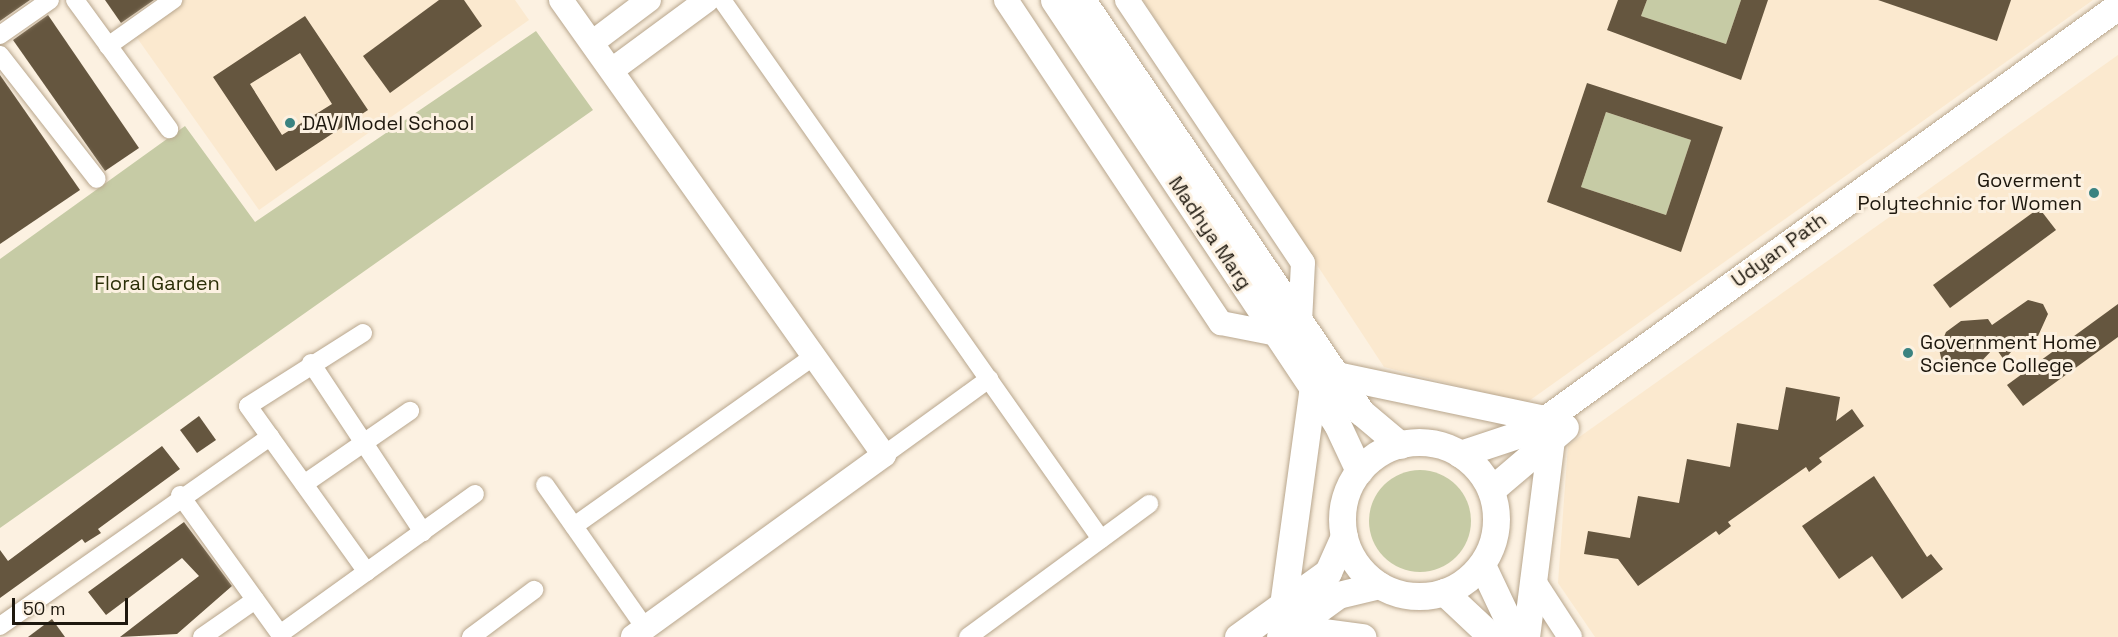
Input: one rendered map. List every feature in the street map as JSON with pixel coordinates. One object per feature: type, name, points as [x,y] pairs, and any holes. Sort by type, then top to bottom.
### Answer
[{"type":"main road","name":"Madhya Marg","points":[[1054,0],[1325,381],[1359,471]]},
{"type":"main road","name":"Madhya Marg","points":[[1082,0],[1288,328]]},
{"type":"main road","name":"Udyan Path","points":[[1491,490],[1548,428],[2118,6]]},
{"type":"main road","name":"Udyan Path","points":[[1460,454],[1529,431],[1548,428],[2118,28]]},
{"type":"main road","name":"Madhya Marg","points":[[1325,381],[1400,445]]},
{"type":"main road","points":[[1285,623],[1325,381],[1548,428],[1526,637]]},
{"type":"main road","points":[[1285,623],[1328,572],[1344,536],[1347,491],[1359,471],[1400,445],[1428,443],[1460,454],[1491,490],[1495,536],[1482,565],[1444,592],[1413,596],[1380,585],[1349,551],[1344,536]]},
{"type":"main road","points":[[1482,565],[1516,637]]},
{"type":"main road","points":[[1238,637],[1285,623],[1338,596],[1380,585]]},
{"type":"main road","points":[[1444,592],[1492,637]]},
{"type":"main road","points":[[1285,623],[1362,637]]},
{"type":"street","points":[[0,35],[50,0]]},
{"type":"street","points":[[75,0],[169,129]]},
{"type":"street","points":[[108,46],[173,0]]},
{"type":"street","points":[[561,0],[884,455]]},
{"type":"street","points":[[593,42],[649,0]]},
{"type":"street","points":[[612,70],[707,0]]},
{"type":"street","points":[[722,0],[1101,539]]},
{"type":"street","points":[[1005,0],[1221,324],[1288,328],[1303,262],[1127,0]]},
{"type":"street","points":[[0,55],[97,179]]},
{"type":"street","points":[[363,333],[312,363],[248,406],[367,572]]},
{"type":"street","points":[[574,526],[814,356]]},
{"type":"street","points":[[312,363],[423,532]]},
{"type":"street","points":[[545,485],[574,526],[639,633],[989,379]]},
{"type":"street","points":[[304,484],[410,411]]},
{"type":"street","points":[[0,626],[180,495],[270,438]]},
{"type":"street","points":[[180,495],[281,636],[475,494]]},
{"type":"street","points":[[968,637],[1149,504]]},
{"type":"street","points":[[1533,580],[1570,637]]},
{"type":"street","points":[[471,637],[534,590]]},
{"type":"street","points":[[202,637],[255,600]]},
{"type":"shaded area","name":"DAV Model School","points":[[184,0],[515,0],[529,20],[259,210],[135,35]]},
{"type":"shaded area","points":[[1143,0],[2093,0],[1526,403],[1384,367]]},
{"type":"shaded area","name":"Government Home Science College","points":[[2118,55],[2118,637],[1595,637],[1558,583],[1568,445]]},
{"type":"green space","points":[[1647,0],[1741,0],[1726,44],[1641,16]]},
{"type":"green space","name":"Floral Garden","points":[[536,31],[593,110],[0,528],[0,259],[185,126],[255,222]]},
{"type":"green space","points":[[1606,112],[1691,140],[1666,215],[1581,187]]},
{"type":"green space","points":[[1420,470],[1439,474],[1456,485],[1467,502],[1471,521],[1467,540],[1456,557],[1439,568],[1420,572],[1401,568],[1384,557],[1373,540],[1369,521],[1373,502],[1384,485],[1401,474]]},
{"type":"building","points":[[0,0],[30,0],[0,21]]},
{"type":"building","points":[[105,0],[154,0],[121,23]]},
{"type":"building","points":[[439,0],[464,0],[482,26],[390,93],[363,56]]},
{"type":"building","points":[[1618,0],[1647,0],[1641,16],[1726,44],[1741,0],[1768,0],[1741,80],[1607,30]]},
{"type":"building","points":[[1878,0],[2011,0],[1997,41]]},
{"type":"building","points":[[48,15],[139,148],[105,171],[13,40]]},
{"type":"building","points":[[305,16],[368,110],[276,171],[213,77]],"holes":[[[300,53],[332,104],[282,135],[250,84]]]},
{"type":"building","points":[[0,75],[80,190],[0,244]]},
{"type":"building","points":[[1587,83],[1723,127],[1681,252],[1547,202]],"holes":[[[1606,112],[1691,140],[1666,215],[1581,187]]]},
{"type":"building","points":[[2039,208],[2056,230],[1950,308],[1933,285]]},
{"type":"building","points":[[2028,300],[2043,304],[2048,314],[2038,336],[2018,344],[2004,360],[1995,347],[1974,369],[1951,371],[1943,366],[1939,349],[1946,332],[1961,321],[1988,319],[1992,325]]},
{"type":"building","points":[[2118,304],[2118,337],[2023,406],[2007,385]]},
{"type":"building","points":[[1786,387],[1840,397],[1836,421],[1852,409],[1864,426],[1819,458],[1822,462],[1809,472],[1806,467],[1728,522],[1731,526],[1719,535],[1716,531],[1638,586],[1618,559],[1584,554],[1588,531],[1630,538],[1638,496],[1679,503],[1687,459],[1730,467],[1737,423],[1778,430]]},
{"type":"building","points":[[199,416],[216,440],[197,453],[180,430]]},
{"type":"building","points":[[162,446],[180,469],[98,529],[101,533],[85,543],[82,539],[0,598],[0,550],[8,561]]},
{"type":"building","points":[[1874,476],[1927,557],[1931,554],[1943,569],[1902,599],[1872,556],[1839,579],[1802,526]]},
{"type":"building","points":[[184,522],[232,586],[177,634],[120,637],[199,576],[182,558],[106,615],[88,592]]},
{"type":"building","points":[[52,619],[65,637],[28,637]]},
{"type":"place","name":"DAV Model School","points":[[290,123]]},
{"type":"place","name":"Goverment Polytechnic for Women","points":[[2094,193]]},
{"type":"place","name":"Government Home Science College","points":[[1908,353]]}]
